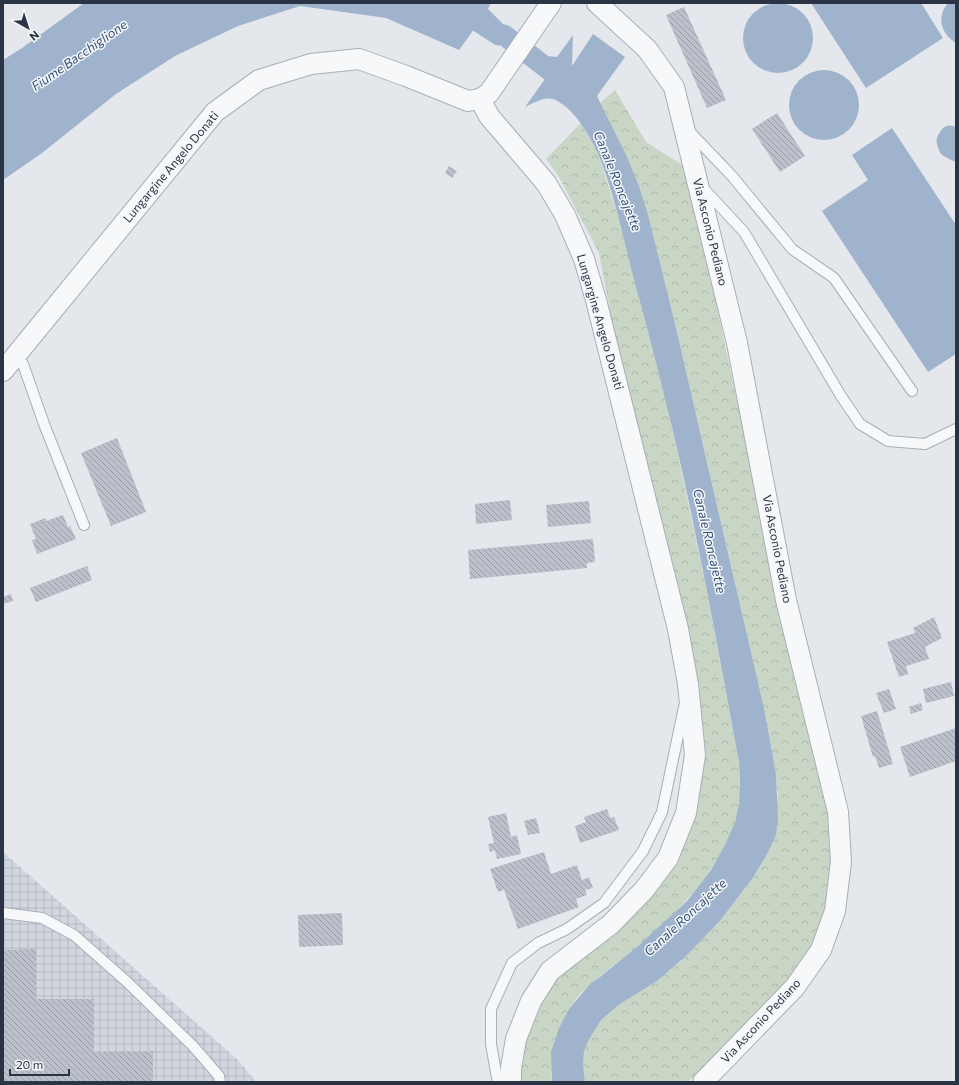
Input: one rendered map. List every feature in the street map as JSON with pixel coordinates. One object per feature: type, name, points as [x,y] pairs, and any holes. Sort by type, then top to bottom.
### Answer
[{"type":"street","points":[[480,100],[489,93],[551,3]]},
{"type":"street","name":"Via Asconio Pediano","points":[[596,3],[647,49],[674,87],[737,343],[786,600],[838,812],[841,862],[835,911],[820,950],[795,987],[703,1082]]},
{"type":"street","name":"Lungargine Angelo Donati","points":[[9,364],[215,112],[259,80],[311,64],[359,59],[468,100],[480,100],[489,116],[546,183],[565,215],[584,259],[598,307],[678,629],[688,684],[695,755],[686,813],[668,858],[644,890],[611,924],[550,971],[531,1001],[516,1039],[511,1068],[511,1082]]},
{"type":"lane","points":[[683,125],[732,176],[792,249],[834,278],[912,391]]},
{"type":"lane","points":[[697,181],[744,232],[841,396],[860,424],[888,441],[925,444],[956,429]]},
{"type":"lane","points":[[9,364],[23,364],[44,424],[84,525]]},
{"type":"lane","points":[[499,1082],[496,1078],[491,1044],[491,1009],[512,962],[538,943],[566,929],[604,903],[643,851],[662,812],[688,684]]},
{"type":"lane","points":[[3,913],[42,918],[74,935],[126,980],[192,1046],[219,1076],[220,1082]]},
{"type":"shaded area","points":[[3,852],[238,1060],[256,1082],[3,1082]]},
{"type":"green space","points":[[615,90],[646,142],[687,168],[781,605],[834,812],[835,858],[826,906],[813,946],[789,984],[729,1049],[687,1082],[585,1082],[583,1064],[587,1041],[601,1020],[620,1004],[657,981],[687,955],[719,922],[752,879],[766,856],[778,796],[776,774],[764,708],[702,439],[639,186],[600,103]]},
{"type":"green space","points":[[581,123],[598,154],[618,216],[666,399],[703,572],[739,762],[739,800],[735,822],[727,842],[705,878],[676,911],[628,954],[590,985],[570,1007],[551,1074],[552,1082],[511,1082],[546,968],[609,922],[666,858],[703,754],[699,683],[678,629],[627,400],[599,253],[558,175],[546,159]]},
{"type":"water","name":"Fiume Bacchiglione","points":[[84,3],[491,3],[488,9],[504,25],[499,35],[475,28],[459,50],[386,18],[300,6],[238,26],[175,56],[116,94],[42,153],[3,180],[3,60]]},
{"type":"water","points":[[778,3],[791,6],[803,13],[810,25],[813,38],[810,51],[803,63],[791,70],[778,73],[765,70],[753,63],[746,51],[743,38],[746,25],[753,13],[765,6]]},
{"type":"water","points":[[811,3],[921,3],[943,38],[866,88]]},
{"type":"water","points":[[948,3],[956,3],[956,43],[947,35],[942,25],[942,14]]},
{"type":"water","points":[[593,34],[625,57],[597,96],[627,157],[639,186],[648,215],[675,324],[764,708],[776,774],[778,818],[776,835],[766,856],[752,879],[719,922],[687,955],[657,981],[620,1004],[601,1020],[588,1041],[584,1052],[583,1064],[585,1082],[552,1082],[551,1052],[559,1028],[569,1009],[591,983],[638,946],[687,901],[711,870],[725,845],[735,822],[739,804],[740,782],[739,762],[691,511],[659,373],[611,190],[598,154],[582,125],[571,112],[559,102],[551,99],[538,101],[525,107],[545,79],[533,60],[536,55],[557,57],[573,35],[572,66]]},
{"type":"water","points":[[824,70],[837,73],[849,80],[856,92],[859,105],[856,118],[849,130],[837,137],[824,140],[811,137],[799,130],[792,118],[789,105],[792,92],[799,80],[811,73]]},
{"type":"water","points":[[892,128],[956,225],[956,354],[928,372],[822,211],[868,180],[852,155]]},
{"type":"building","points":[[684,7],[726,100],[707,108],[666,15]]},
{"type":"building","points":[[777,113],[805,156],[780,172],[752,129]]},
{"type":"building","points":[[449,166],[457,171],[452,178],[445,173]]},
{"type":"building","points":[[117,438],[146,512],[111,526],[81,453]]},
{"type":"building","points":[[510,500],[512,520],[476,524],[475,504]]},
{"type":"building","points":[[589,501],[591,523],[548,527],[546,505]]},
{"type":"building","points":[[63,515],[68,527],[70,526],[76,539],[37,554],[32,540],[36,539],[30,524],[45,518],[46,521]]},
{"type":"building","points":[[593,539],[595,562],[587,563],[587,568],[470,579],[468,550]]},
{"type":"building","points":[[87,566],[92,580],[36,602],[30,588]]},
{"type":"building","points":[[11,594],[13,601],[3,604],[3,597]]},
{"type":"building","points":[[934,617],[942,638],[925,647],[929,659],[906,666],[908,674],[899,677],[887,642],[915,633],[913,628]]},
{"type":"building","points":[[951,682],[954,696],[926,703],[923,689]]},
{"type":"building","points":[[889,689],[896,709],[884,713],[876,693]]},
{"type":"building","points":[[921,703],[923,710],[911,714],[909,707]]},
{"type":"building","points":[[877,711],[893,764],[879,768],[875,756],[873,757],[861,716]]},
{"type":"building","points":[[956,728],[956,761],[910,777],[900,747]]},
{"type":"building","points":[[607,809],[610,818],[614,817],[619,830],[580,843],[575,826],[586,822],[584,817]]},
{"type":"building","points":[[506,813],[511,837],[517,835],[521,854],[497,859],[495,850],[490,852],[488,844],[494,843],[488,817]]},
{"type":"building","points":[[536,818],[540,833],[528,835],[524,821]]},
{"type":"building","points":[[544,852],[551,874],[577,865],[582,880],[589,877],[593,888],[585,890],[587,895],[576,899],[579,907],[518,929],[504,890],[519,884],[498,892],[490,869]]},
{"type":"building","points":[[342,913],[343,945],[299,947],[298,915]]},
{"type":"building","points":[[36,949],[36,999],[94,999],[94,1052],[153,1051],[153,1082],[3,1082],[3,950]]},
{"type":"waterway","name":"Canale Roncajette","points":[[450,3],[499,35],[504,35],[557,76]]},
{"type":"waterway","points":[[950,136],[947,141],[949,147],[956,151]]}]
